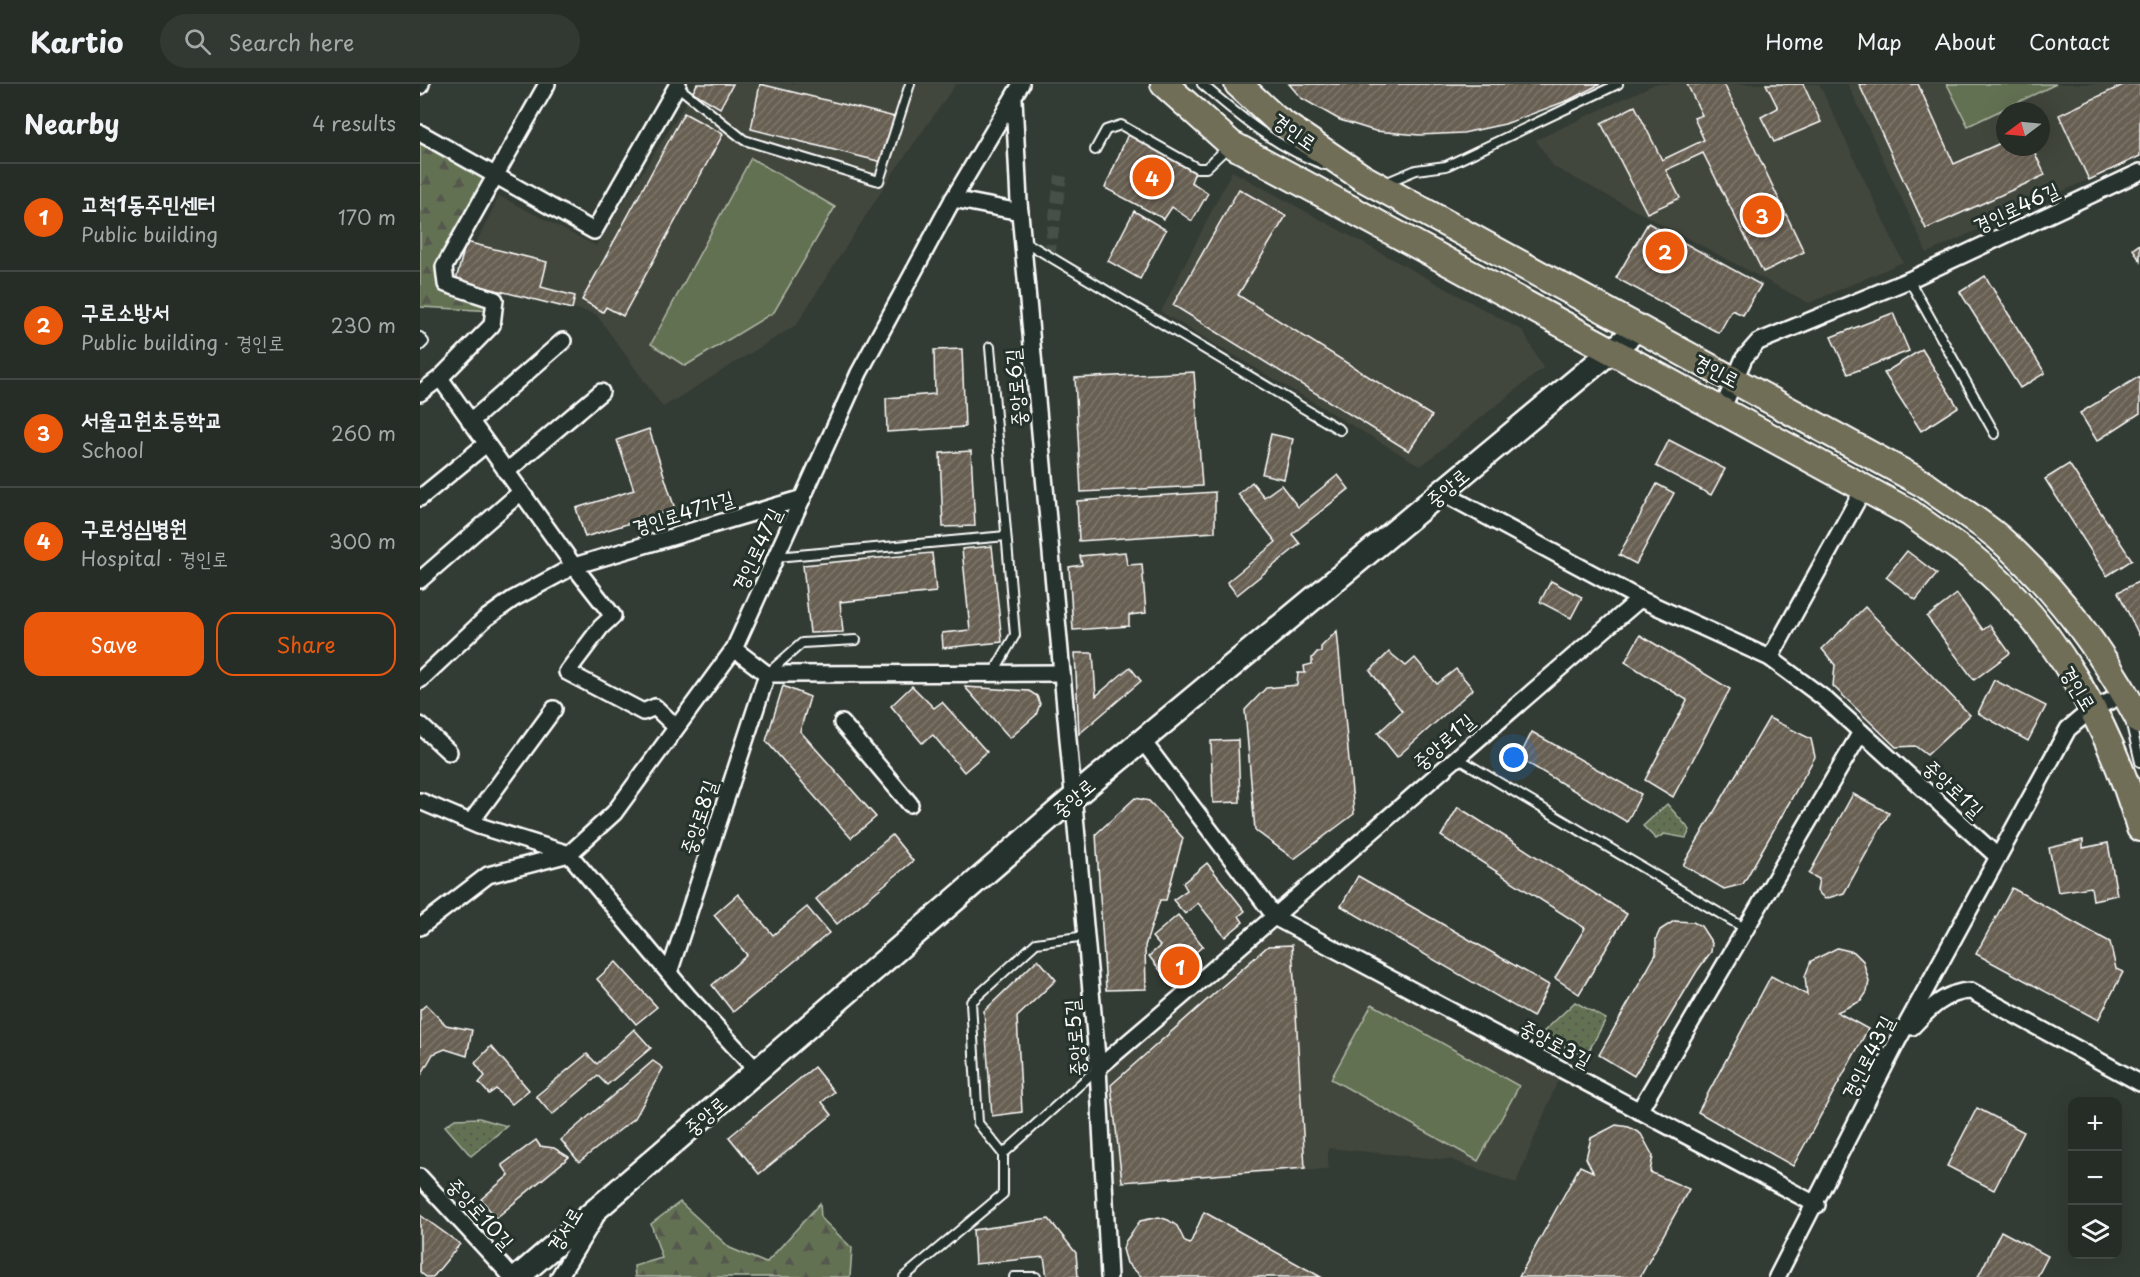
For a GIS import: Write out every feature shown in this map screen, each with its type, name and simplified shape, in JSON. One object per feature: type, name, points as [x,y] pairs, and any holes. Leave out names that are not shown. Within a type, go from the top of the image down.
[{"type":"main road","name":"경인로","points":[[1164,84],[1232,144],[1910,513],[1971,557],[2022,608],[2059,654],[2092,710],[2116,758],[2140,828]]},
{"type":"main road","name":"경인로","points":[[1238,84],[1276,119],[1370,182],[1924,484],[1998,537],[2077,620],[2126,694],[2140,721]]},
{"type":"main road","name":"중앙로","points":[[518,1277],[1074,797],[1638,329]]},
{"type":"street","points":[[420,393],[440,378],[492,325],[495,300],[446,285],[444,267],[547,84]]},
{"type":"street","name":"경인로47길","points":[[420,927],[488,875],[570,854],[614,813],[734,649],[859,373],[953,199],[1021,84]]},
{"type":"street","points":[[420,133],[594,231],[676,85]]},
{"type":"street","name":"중앙로6길","points":[[1014,99],[1022,240],[1074,797]]},
{"type":"street","name":"경인로46길","points":[[1722,410],[1744,358],[1758,342],[1909,280],[2140,172]]},
{"type":"street","points":[[953,199],[1020,212]]},
{"type":"street","points":[[470,422],[563,341]]},
{"type":"street","points":[[440,378],[574,566],[614,616],[601,627],[567,672],[643,712],[655,707],[676,727]]},
{"type":"street","points":[[506,472],[601,392]]},
{"type":"street","points":[[420,498],[486,444]]},
{"type":"street","points":[[1770,658],[1864,488]]},
{"type":"street","points":[[420,580],[521,492]]},
{"type":"street","name":"중앙로1길","points":[[1441,492],[1640,599],[1770,658],[1825,699],[1998,857]]},
{"type":"street","name":"경인로47가길","points":[[420,680],[485,619],[513,598],[574,566],[803,498]]},
{"type":"street","name":"중앙로1길","points":[[1276,918],[1456,757],[1640,599]]},
{"type":"street","points":[[734,649],[767,674],[1062,673]]},
{"type":"street","name":"중앙로8길","points":[[669,973],[767,674]]},
{"type":"street","name":"경인로43길","points":[[1777,1277],[1817,1205],[1897,1042],[2068,729],[2092,710],[2126,694]]},
{"type":"street","points":[[471,822],[555,709]]},
{"type":"street","points":[[842,723],[910,804]]},
{"type":"street","points":[[420,725],[449,752]]},
{"type":"street","points":[[1640,1111],[1861,732]]},
{"type":"street","name":"중앙로3길","points":[[1142,740],[1276,918],[1817,1205]]},
{"type":"street","name":"중앙로5길","points":[[1074,797],[1098,1068],[1108,1277]]},
{"type":"street","points":[[420,801],[471,822],[570,854],[669,973],[757,1071]]},
{"type":"street","points":[[1098,1068],[1276,918]]},
{"type":"street","points":[[1897,1042],[1930,1007],[1961,991],[1971,991],[2140,1083]]},
{"type":"street","name":"중앙로10길","points":[[420,1177],[512,1277]]},
{"type":"street","name":"경서로","points":[[559,1277],[604,1203]]},
{"type":"lane","points":[[676,85],[744,140],[879,181],[910,84]]},
{"type":"lane","points":[[1202,84],[1252,127],[1299,156],[1370,182],[1416,170],[1446,166],[1618,84]]},
{"type":"lane","points":[[1095,150],[1106,130],[1121,125],[1197,168],[1206,168],[1232,144]]},
{"type":"lane","points":[[1022,240],[1340,430]]},
{"type":"lane","points":[[1909,280],[1995,434]]},
{"type":"lane","points":[[420,337],[424,342],[420,346]]},
{"type":"lane","points":[[990,347],[1015,635],[993,674]]},
{"type":"lane","points":[[776,557],[1006,536]]},
{"type":"lane","points":[[767,674],[802,643],[856,640]]},
{"type":"lane","points":[[2126,694],[2134,748],[2140,762]]},
{"type":"lane","points":[[1456,757],[1746,928]]},
{"type":"lane","points":[[904,1277],[1003,1194],[1003,1154],[978,1123],[971,1002],[1036,943],[1086,936]]},
{"type":"lane","points":[[1003,1154],[1098,1068]]},
{"type":"lane","points":[[1014,1277],[1036,1277]]},
{"type":"shaded area","points":[[698,84],[956,84],[893,173],[796,325],[663,407],[596,314],[459,279],[499,196],[596,246]]},
{"type":"shaded area","points":[[1655,84],[1819,84],[1903,262],[1809,303],[1554,167],[1536,140]]},
{"type":"shaded area","points":[[1848,84],[2140,84],[2140,156],[1927,253]]},
{"type":"shaded area","points":[[1232,171],[1523,331],[1543,368],[1421,466],[1161,312]]},
{"type":"shaded area","points":[[1276,918],[1562,1070],[1516,1183],[1452,1160],[1328,1148],[1328,1169],[1104,1183],[1098,1068]]},
{"type":"green space","points":[[1947,84],[2056,84],[2018,102],[1996,102],[1996,113],[1968,126]]},
{"type":"green space","points":[[420,133],[496,176],[444,267],[446,284],[495,300],[495,311],[420,307]]},
{"type":"green space","points":[[751,158],[835,207],[774,312],[685,366],[651,344]]},
{"type":"green space","points":[[1667,804],[1690,830],[1686,838],[1664,834],[1656,839],[1643,826]]},
{"type":"green space","points":[[1575,1002],[1606,1019],[1585,1058],[1541,1034]]},
{"type":"green space","points":[[1372,1004],[1519,1086],[1478,1161],[1331,1079]]},
{"type":"green space","points":[[479,1118],[507,1126],[471,1156],[445,1126],[455,1119]]},
{"type":"green space","points":[[680,1202],[730,1248],[766,1263],[820,1203],[821,1218],[852,1248],[850,1277],[635,1277],[634,1266],[662,1258],[651,1224]]},
{"type":"building","points":[[697,84],[733,84],[720,108],[693,92]]},
{"type":"building","points":[[760,84],[895,117],[882,162],[751,129]]},
{"type":"building","points":[[1289,84],[1600,84],[1569,100],[1505,124],[1463,133],[1419,135],[1375,131],[1340,120],[1301,98]]},
{"type":"building","points":[[1687,84],[1724,84],[1804,252],[1763,272],[1703,153],[1666,170],[1680,198],[1647,213],[1601,123],[1635,106],[1662,160],[1704,140],[1694,118],[1702,115]]},
{"type":"building","points":[[1766,84],[1803,84],[1821,122],[1774,142],[1761,117],[1778,108]]},
{"type":"building","points":[[1859,84],[1918,84],[1954,164],[1996,145],[1996,156],[2036,156],[2045,175],[1926,229]]},
{"type":"building","points":[[2125,84],[2140,84],[2140,156],[2089,180],[2059,115]]},
{"type":"building","points":[[684,113],[723,134],[623,316],[606,307],[603,312],[582,300]]},
{"type":"building","points":[[1128,134],[1195,172],[1191,182],[1208,193],[1192,221],[1172,207],[1164,219],[1105,188]]},
{"type":"building","points":[[1239,189],[1286,216],[1238,295],[1432,416],[1409,451],[1173,305]]},
{"type":"building","points":[[1134,211],[1166,230],[1140,279],[1108,261]]},
{"type":"building","points":[[1648,223],[1761,285],[1743,315],[1732,310],[1719,333],[1616,278]]},
{"type":"building","points":[[466,242],[547,262],[541,287],[575,296],[572,309],[456,280]]},
{"type":"building","points":[[2140,244],[2140,261],[2133,249]]},
{"type":"building","points":[[1985,276],[2045,373],[2020,388],[1960,292]]},
{"type":"building","points":[[1893,313],[1909,351],[1848,374],[1831,337]]},
{"type":"building","points":[[962,349],[965,427],[887,432],[886,398],[935,394],[934,350]]},
{"type":"building","points":[[1922,349],[1958,407],[1921,431],[1884,373]]},
{"type":"building","points":[[1194,372],[1202,486],[1081,492],[1075,378]]},
{"type":"building","points":[[2140,376],[2140,413],[2097,441],[2080,413]]},
{"type":"building","points":[[649,429],[675,509],[585,537],[576,508],[634,490],[617,440]]},
{"type":"building","points":[[1271,434],[1293,439],[1284,479],[1262,474]]},
{"type":"building","points":[[1669,440],[1725,469],[1711,495],[1656,466]]},
{"type":"building","points":[[971,451],[975,526],[943,527],[940,453]]},
{"type":"building","points":[[2069,464],[2132,560],[2107,576],[2045,479]]},
{"type":"building","points":[[1338,475],[1349,489],[1292,534],[1300,544],[1237,595],[1227,582],[1276,542],[1238,494],[1252,482],[1264,497],[1281,485],[1298,507]]},
{"type":"building","points":[[1657,484],[1674,493],[1636,564],[1619,555]]},
{"type":"building","points":[[1215,492],[1215,532],[1079,541],[1077,501]]},
{"type":"building","points":[[992,546],[1002,642],[943,648],[942,633],[970,630],[962,549]]},
{"type":"building","points":[[1907,551],[1937,574],[1916,600],[1886,577]]},
{"type":"building","points":[[1125,552],[1127,565],[1142,564],[1146,613],[1129,615],[1129,626],[1073,630],[1069,567],[1082,565],[1080,556]]},
{"type":"building","points":[[932,553],[936,592],[840,602],[843,632],[810,633],[803,565]]},
{"type":"building","points":[[1551,581],[1582,597],[1571,618],[1540,602]]},
{"type":"building","points":[[2140,581],[2140,637],[2118,592]]},
{"type":"building","points":[[1957,594],[1983,630],[1990,625],[2010,653],[1974,680],[1927,617]]},
{"type":"building","points":[[1865,607],[1970,715],[1927,755],[1915,746],[1896,747],[1833,686],[1835,665],[1822,649]]},
{"type":"building","points":[[1337,631],[1354,814],[1294,859],[1255,830],[1245,710],[1266,688],[1297,685],[1298,673],[1305,673],[1304,666],[1312,664],[1312,658],[1317,652],[1321,652],[1321,647]]},
{"type":"building","points":[[1640,635],[1730,689],[1673,797],[1645,780],[1687,700],[1625,662]]},
{"type":"building","points":[[1389,652],[1406,666],[1415,658],[1437,684],[1456,669],[1473,689],[1397,757],[1378,733],[1402,711],[1370,671]]},
{"type":"building","points":[[1075,653],[1093,653],[1096,696],[1130,667],[1141,681],[1079,734]]},
{"type":"building","points":[[1994,680],[2046,706],[2028,741],[1978,713]]},
{"type":"building","points":[[783,686],[810,697],[800,731],[876,817],[851,838],[766,741]]},
{"type":"building","points":[[912,686],[934,708],[942,702],[987,752],[964,772],[933,735],[922,743],[891,706]]},
{"type":"building","points":[[965,687],[1029,691],[1037,696],[1040,704],[1036,715],[1010,738]]},
{"type":"building","points":[[1769,718],[1811,739],[1815,757],[1743,884],[1724,889],[1683,865]]},
{"type":"building","points":[[1532,732],[1641,794],[1627,822],[1519,758]]},
{"type":"building","points":[[1238,740],[1240,802],[1213,803],[1211,741]]},
{"type":"building","points":[[1853,794],[1889,813],[1844,893],[1825,899],[1817,891],[1819,879],[1809,874]]},
{"type":"building","points":[[1135,798],[1149,801],[1183,838],[1166,900],[1160,900],[1145,946],[1146,989],[1106,990],[1096,834]]},
{"type":"building","points":[[1458,807],[1627,914],[1579,994],[1555,978],[1585,928],[1441,836]]},
{"type":"building","points":[[892,835],[913,861],[837,924],[816,899]]},
{"type":"building","points":[[2083,840],[2083,848],[2108,843],[2117,895],[2093,900],[2091,887],[2058,892],[2049,848]]},
{"type":"building","points":[[1207,863],[1245,911],[1239,916],[1243,922],[1225,937],[1198,903],[1185,914],[1173,900],[1187,890],[1183,883]]},
{"type":"building","points":[[1358,876],[1549,985],[1533,1017],[1341,906]]},
{"type":"building","points":[[2012,888],[2110,942],[2116,969],[2123,972],[2098,1020],[1976,954]]},
{"type":"building","points":[[738,894],[773,935],[807,907],[829,933],[733,1012],[712,985],[747,955],[714,915]]},
{"type":"building","points":[[1178,915],[1203,946],[1166,978],[1149,956],[1160,946],[1152,937]]},
{"type":"building","points":[[1674,921],[1693,922],[1701,926],[1712,943],[1711,952],[1697,971],[1634,1076],[1599,1055],[1656,954],[1656,939],[1660,930]]},
{"type":"building","points":[[1292,945],[1305,1168],[1122,1182],[1111,1085],[1268,946]]},
{"type":"building","points":[[1837,948],[1854,952],[1863,961],[1869,981],[1867,992],[1861,1001],[1837,1012],[1868,1029],[1793,1166],[1698,1112],[1771,976],[1807,995],[1805,976],[1811,961]]},
{"type":"building","points":[[1038,959],[1056,980],[1017,1017],[1022,1112],[992,1116],[984,1011]]},
{"type":"building","points":[[616,962],[657,1007],[636,1024],[597,979]]},
{"type":"building","points":[[426,1005],[446,1025],[472,1030],[467,1056],[445,1049],[433,1054],[420,1077],[420,1010]]},
{"type":"building","points":[[634,1029],[651,1048],[607,1085],[598,1076],[552,1115],[536,1096],[587,1054],[597,1064]]},
{"type":"building","points":[[491,1046],[529,1090],[512,1104],[496,1089],[489,1094],[479,1083],[485,1076],[475,1063]]},
{"type":"building","points":[[653,1061],[663,1068],[635,1118],[579,1162],[561,1140]]},
{"type":"building","points":[[814,1067],[834,1092],[822,1102],[832,1115],[759,1174],[729,1137]]},
{"type":"building","points":[[1977,1108],[2024,1132],[1994,1190],[1947,1166]]},
{"type":"building","points":[[1616,1125],[1629,1127],[1641,1134],[1653,1156],[1650,1172],[1689,1189],[1640,1277],[1519,1277],[1580,1166],[1593,1172],[1586,1158],[1591,1138]]},
{"type":"building","points":[[536,1140],[540,1146],[554,1148],[569,1157],[496,1218],[481,1199],[509,1175],[502,1165]]},
{"type":"building","points":[[1204,1212],[1321,1277],[1142,1277],[1127,1263],[1123,1249],[1125,1242],[1140,1221],[1159,1217],[1168,1220],[1177,1226],[1185,1242],[1190,1244]]},
{"type":"building","points":[[420,1215],[460,1244],[433,1277],[426,1277],[420,1272]]},
{"type":"building","points":[[1049,1219],[1076,1253],[1078,1277],[1047,1277],[1044,1257],[975,1264],[973,1230]]},
{"type":"building","points":[[2001,1231],[2048,1256],[2037,1277],[1978,1277]]},
{"type":"tunnel","points":[[1049,256],[1061,176]]},
{"type":"place","name":"구로성심병원","points":[[1152,177]]},
{"type":"place","name":"서울고원초등학교","points":[[1762,215]]},
{"type":"place","name":"구로소방서","points":[[1665,251]]},
{"type":"place","name":"고척1동주민센터","points":[[1180,966]]}]
